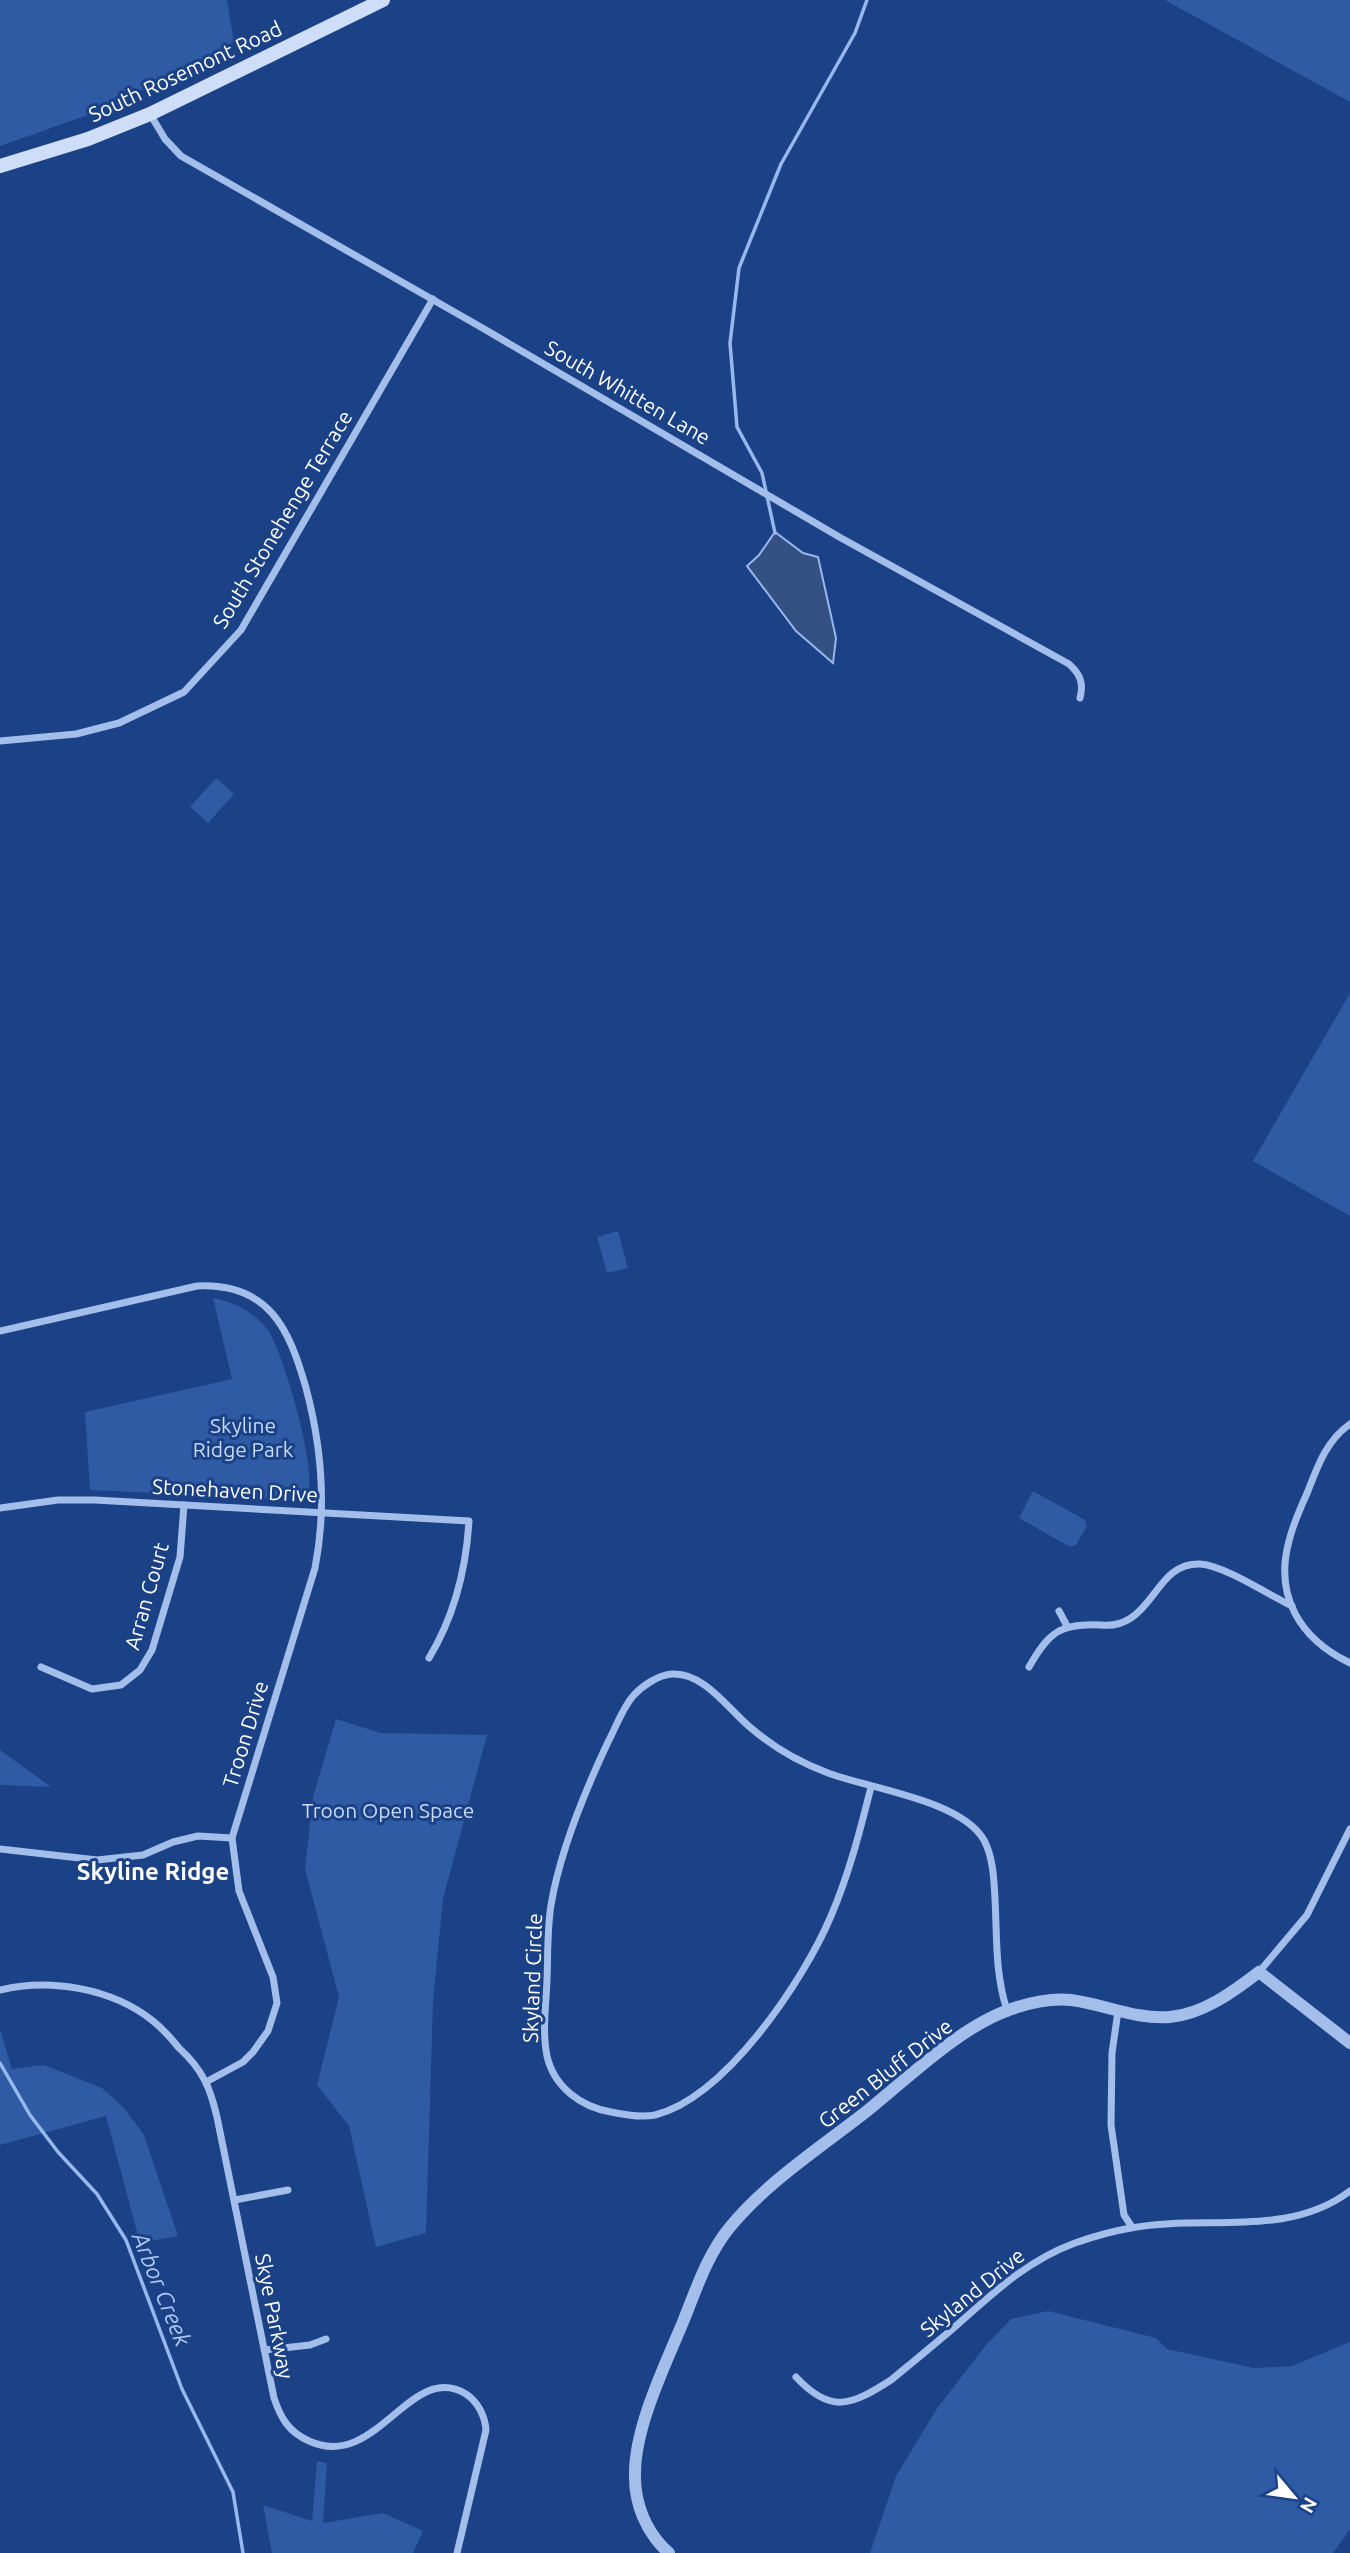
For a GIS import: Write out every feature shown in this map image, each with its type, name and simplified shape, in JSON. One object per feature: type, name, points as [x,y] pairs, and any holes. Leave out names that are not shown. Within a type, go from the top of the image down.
[{"type":"main road","name":"South Rosemont Road","points":[[0,166],[88,139],[150,114],[383,0]]},
{"type":"street","name":"South Whitten Lane","points":[[150,114],[165,139],[181,156],[433,299],[841,538],[1069,664],[1082,683],[1080,698]]},
{"type":"street","name":"South Stonehenge Terrace","points":[[0,741],[76,734],[119,723],[184,692],[241,631],[433,299]]},
{"type":"street","name":"Troon Drive","points":[[0,1331],[193,1287],[223,1286],[254,1298],[275,1317],[285,1329],[299,1364],[320,1448],[322,1511],[315,1568],[232,1838],[239,1891],[273,1977],[277,2003],[268,2031],[253,2052],[243,2062],[206,2082]]},
{"type":"street","points":[[1350,1423],[1339,1432],[1321,1458],[1288,1542],[1285,1575],[1286,1591],[1306,1632],[1319,1645],[1350,1663]]},
{"type":"street","name":"Stonehaven Drive","points":[[0,1508],[58,1500],[322,1511],[469,1521],[459,1590],[450,1619],[429,1658]]},
{"type":"street","name":"Arran Court","points":[[41,1667],[92,1689],[121,1685],[140,1670],[152,1650],[177,1567],[184,1505]]},
{"type":"street","points":[[1029,1667],[1048,1638],[1067,1626],[1111,1625],[1130,1619],[1162,1581],[1175,1570],[1196,1564],[1216,1568],[1292,1606]]},
{"type":"street","points":[[1059,1611],[1067,1626]]},
{"type":"street","name":"Skyland Circle","points":[[871,1787],[850,1867],[821,1938],[805,1968],[771,2017],[731,2063],[692,2097],[653,2115],[638,2117],[600,2110],[571,2095],[558,2081],[547,2056],[546,2004],[551,1905],[568,1841],[587,1788],[621,1716],[633,1697],[661,1676],[675,1674],[688,1677],[715,1693],[751,1728],[797,1759],[871,1787],[939,1805],[968,1821],[985,1842],[994,1881],[1001,1990],[1007,2010]]},
{"type":"street","name":"Green Bluff Drive","points":[[669,2553],[654,2537],[641,2513],[635,2481],[640,2437],[706,2264],[737,2218],[777,2182],[962,2036],[1007,2010],[1066,2000],[1162,2018],[1186,2014],[1215,2002],[1259,1972],[1307,1915],[1350,1829]]},
{"type":"street","points":[[0,1849],[97,1860],[143,1855],[173,1842],[198,1836],[232,1838]]},
{"type":"street","points":[[1259,1972],[1350,2043]]},
{"type":"street","name":"Skye Parkway","points":[[0,1990],[31,1985],[59,1986],[93,1992],[127,2005],[152,2020],[164,2031],[206,2082],[218,2117],[274,2398],[283,2421],[298,2436],[319,2446],[342,2447],[367,2437],[432,2389],[456,2390],[474,2402],[483,2416],[486,2430],[457,2553]]},
{"type":"street","points":[[1118,2011],[1112,2053],[1111,2125],[1124,2215],[1132,2227]]},
{"type":"street","points":[[235,2200],[288,2190]]},
{"type":"street","name":"Skyland Drive","points":[[796,2377],[812,2393],[824,2400],[839,2402],[868,2395],[919,2358],[1014,2275],[1050,2253],[1132,2227],[1281,2219],[1326,2205],[1350,2191]]},
{"type":"street","points":[[265,2350],[310,2345],[326,2339]]},
{"type":"green space","points":[[0,0],[227,0],[234,42],[105,109],[0,146]]},
{"type":"green space","points":[[1165,0],[1350,0],[1350,102]]},
{"type":"green space","points":[[216,778],[234,794],[208,823],[190,807]]},
{"type":"green space","points":[[1350,993],[1350,1216],[1253,1161]]},
{"type":"green space","points":[[618,1231],[628,1268],[607,1273],[597,1237]]},
{"type":"green space","name":"Skyline Ridge Park","points":[[213,1298],[229,1302],[250,1313],[268,1330],[274,1342],[290,1386],[304,1441],[309,1484],[306,1495],[301,1499],[290,1500],[90,1490],[85,1412],[232,1379]]},
{"type":"green space","points":[[1033,1491],[1085,1520],[1087,1526],[1076,1545],[1070,1547],[1019,1518]]},
{"type":"green space","name":"Troon Open Space","points":[[336,1719],[381,1733],[487,1735],[443,1899],[433,2002],[426,2233],[376,2247],[349,2126],[317,2085],[339,1997],[305,1869],[313,1797]]},
{"type":"green space","points":[[0,1750],[51,1787],[0,1785]]},
{"type":"green space","points":[[0,2029],[12,2069],[44,2065],[102,2088],[124,2108],[144,2135],[178,2236],[140,2243],[106,2116],[0,2145]]},
{"type":"green space","points":[[1048,2311],[1156,2338],[1167,2349],[1254,2368],[1292,2366],[1350,2342],[1350,2529],[1333,2553],[870,2553],[896,2476],[938,2407],[986,2345],[1011,2319]]},
{"type":"green space","points":[[317,2461],[327,2463],[323,2523],[383,2513],[423,2531],[413,2553],[272,2553],[263,2505],[312,2521]]},
{"type":"shaded area","points":[[775,532],[803,553],[818,557],[836,638],[833,663],[796,631],[747,566],[759,555]]},
{"type":"waterway","points":[[775,533],[762,473],[737,427],[730,343],[739,268],[781,164],[855,33],[867,0]]},
{"type":"waterway","name":"Arbor Creek","points":[[0,2063],[30,2115],[58,2152],[97,2194],[126,2240],[182,2389],[233,2492],[243,2553]]},
{"type":"district","name":"Skyline Ridge","points":[[153,1871]]}]
